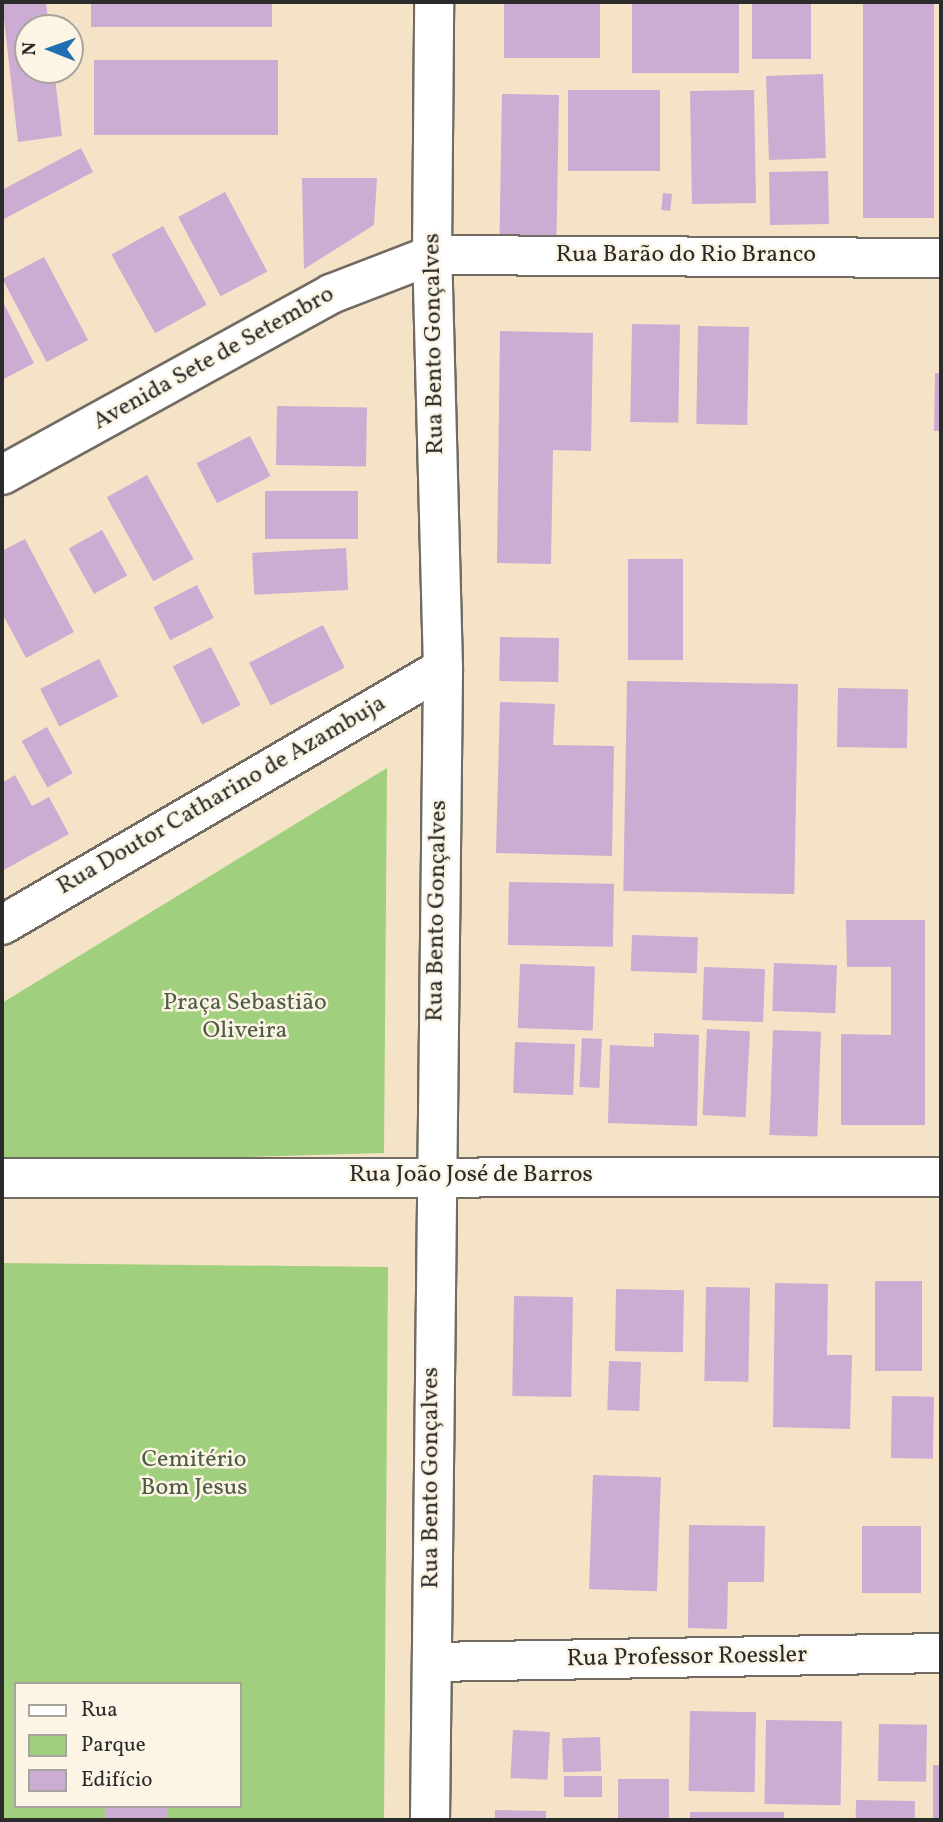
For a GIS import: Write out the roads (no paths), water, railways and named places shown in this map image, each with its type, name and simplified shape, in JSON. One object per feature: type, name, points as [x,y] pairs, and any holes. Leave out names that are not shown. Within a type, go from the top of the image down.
[{"type":"street","name":"Rua Bento Gonçalves","points":[[430,1820],[433,1176],[443,668],[432,255],[434,2]]},
{"type":"street","name":"Rua Barão do Rio Branco","points":[[432,255],[941,258]]},
{"type":"street","name":"Avenida Sete de Setembro","points":[[2,475],[331,294],[432,255]]},
{"type":"street","name":"Rua Doutor Catharino de Azambuja","points":[[2,925],[443,668]]},
{"type":"street","name":"Rua João José de Barros","points":[[2,1178],[941,1177]]},
{"type":"street","name":"Rua Professor Roessler","points":[[432,1662],[941,1653]]},
{"type":"park label","name":"Praça Sebastião Oliveira","points":[[245,1018]]},
{"type":"park label","name":"Cemitério Bom Jesus","points":[[194,1475]]}]
